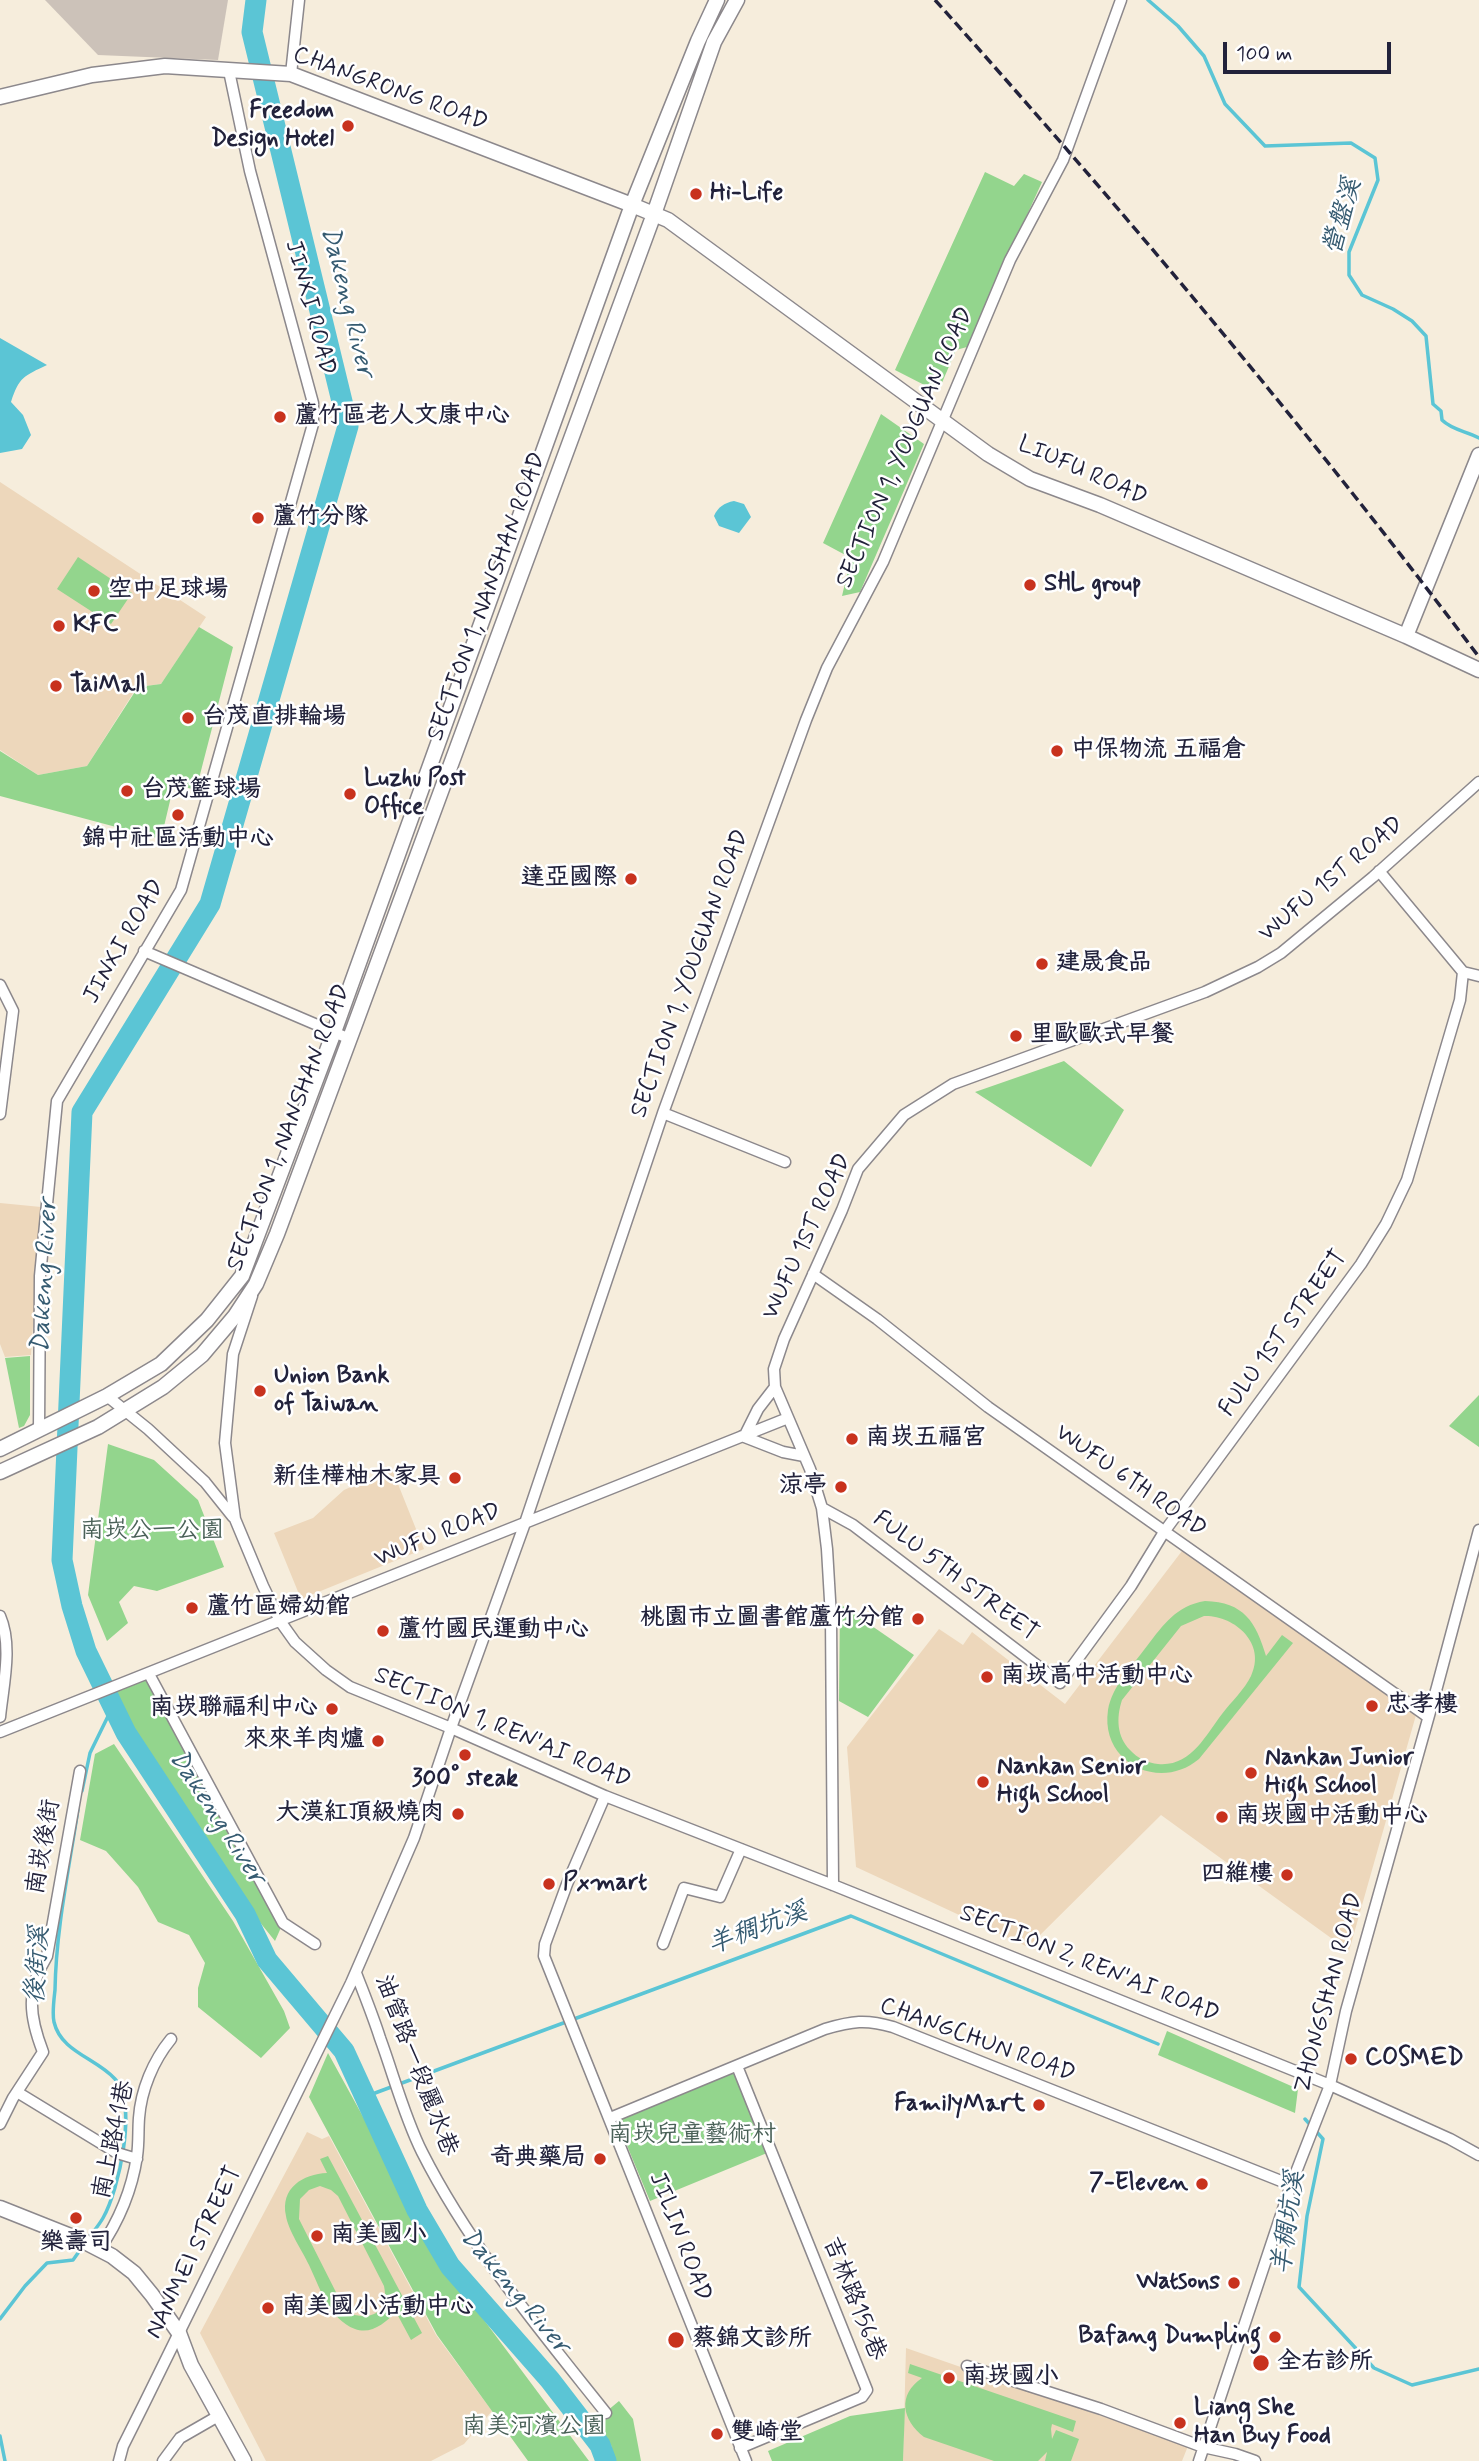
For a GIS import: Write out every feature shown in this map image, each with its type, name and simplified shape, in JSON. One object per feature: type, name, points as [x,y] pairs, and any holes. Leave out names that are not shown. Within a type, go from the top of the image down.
[{"type":"street","points":[[286,74],[299,0]]},
{"type":"street","name":"SECTION 1, NANSHAN ROAD","points":[[45,1427],[107,1396],[161,1364],[206,1320],[242,1276],[334,1032],[632,205],[717,0]]},
{"type":"street","name":"SECTION 1, NANSHAN ROAD","points":[[0,1472],[98,1427],[163,1387],[202,1355],[235,1316],[256,1284],[350,1038],[654,214],[714,42],[737,0]]},
{"type":"street","name":"SECTION 1, YOUGUAN ROAD","points":[[354,1978],[414,1838],[450,1728],[525,1523],[663,1113],[806,720],[832,658],[883,562],[1010,260],[1063,160],[1121,0]]},
{"type":"street","name":"CHANGRONG ROAD","points":[[0,97],[92,75],[165,66],[286,74],[632,205]]},
{"type":"street","name":"JINXI ROAD","points":[[45,1427],[40,1276],[57,1101],[181,890],[193,856],[313,424],[313,403],[250,171],[233,71]]},
{"type":"street","name":"LIUFU ROAD","points":[[632,205],[679,228],[988,454],[1030,479],[1406,636],[1479,670]]},
{"type":"street","points":[[1406,636],[1479,455]]},
{"type":"street","name":"WUFU 1ST ROAD","points":[[775,1387],[774,1369],[784,1339],[858,1169],[904,1115],[930,1096],[968,1077],[1142,1016],[1205,992],[1258,967],[1296,943],[1479,782]]},
{"type":"street","points":[[423,785],[441,791]]},
{"type":"street","points":[[1379,871],[1464,972],[1479,976]]},
{"type":"street","points":[[144,951],[350,1038]]},
{"type":"street","name":"FULU 1ST STREET","points":[[1060,1683],[1131,1586],[1164,1532],[1361,1264],[1386,1224],[1407,1180],[1460,1000],[1464,972]]},
{"type":"street","points":[[0,985],[13,1011],[0,1114]]},
{"type":"street","points":[[663,1113],[785,1162]]},
{"type":"street","name":"WUFU 6TH ROAD","points":[[813,1274],[877,1319],[988,1407],[1429,1717]]},
{"type":"street","name":"SECTION 1, REN'AI ROAD","points":[[235,1519],[225,1443],[227,1418],[233,1354],[256,1284]]},
{"type":"street","points":[[804,1456],[783,1452],[743,1436],[758,1409],[775,1387],[810,1469],[822,1508],[827,1549],[831,1617],[833,1885]]},
{"type":"street","name":"SECTION 1, REN'AI ROAD","points":[[107,1396],[148,1429],[205,1482],[235,1519],[280,1621],[295,1642],[350,1687],[605,1796],[833,1885]]},
{"type":"street","name":"WUFU ROAD","points":[[0,1732],[788,1418]]},
{"type":"street","points":[[0,1448],[45,1427]]},
{"type":"street","name":"FULU 5TH STREET","points":[[822,1508],[853,1525],[1060,1683]]},
{"type":"street","name":"ZHONGSHAN ROAD","points":[[1199,2461],[1291,2185],[1330,2085],[1346,2011],[1479,1530]]},
{"type":"street","points":[[0,1616],[6,1658],[0,1717]]},
{"type":"street","points":[[149,1674],[283,1923],[315,1944]]},
{"type":"street","name":"南崁後街","points":[[0,2124],[43,2052],[32,2020],[33,1994],[36,1973],[47,1956],[80,1771]]},
{"type":"street","name":"JILIN ROAD","points":[[605,1796],[566,1884],[545,1944],[544,1956],[746,2461]]},
{"type":"street","points":[[663,1944],[684,1888],[720,1897],[741,1849]]},
{"type":"street","name":"SECTION 2, REN'AI ROAD","points":[[833,1885],[1330,2085],[1450,2139],[1479,2155]]},
{"type":"street","name":"NANMEI STREET","points":[[119,2461],[123,2446],[354,1978]]},
{"type":"street","name":"油管路一段麗水巷","points":[[354,1978],[381,2038],[397,2093],[421,2150],[453,2209],[544,2335],[606,2413]]},
{"type":"street","name":"CHANGCHUN ROAD","points":[[610,2118],[825,2029],[848,2022],[871,2021],[893,2027],[1291,2185]]},
{"type":"street","name":"南上路41巷","points":[[91,2245],[123,2208],[135,2159],[145,2086],[163,2049],[171,2039]]},
{"type":"street","name":"吉林路156巷","points":[[737,2066],[867,2390],[862,2397],[740,2448]]},
{"type":"street","points":[[17,2092],[117,2153],[135,2159]]},
{"type":"street","points":[[0,2208],[91,2245],[134,2273],[179,2333],[191,2365],[244,2461]]},
{"type":"street","points":[[967,2365],[1101,2409],[1203,2447],[1255,2461]]},
{"type":"street","points":[[163,2461],[180,2438],[220,2415]]},
{"type":"shaded area","points":[[45,0],[228,0],[218,60],[98,55]]},
{"type":"shaded area","points":[[0,482],[206,617],[161,684],[137,687],[87,766],[38,775],[0,750]]},
{"type":"shaded area","points":[[0,1203],[41,1207],[31,1355],[5,1357],[0,1344]]},
{"type":"shaded area","points":[[392,1469],[424,1549],[301,1599],[274,1533],[313,1518],[344,1490]]},
{"type":"shaded area","points":[[1185,1547],[1313,1636],[1416,1715],[1349,1951],[1161,1815],[1028,1947],[856,1867],[847,1747],[939,1629],[963,1645],[972,1632],[1065,1704]]},
{"type":"shaded area","name":"南美國小","points":[[307,2132],[322,2139],[329,2136],[436,2335],[492,2411],[464,2444],[431,2461],[266,2461],[200,2333]]},
{"type":"shaded area","name":"南崁國小","points":[[906,2348],[1188,2446],[1182,2461],[903,2461]]},
{"type":"green space","points":[[985,172],[1014,186],[1024,174],[1042,182],[967,347],[956,350],[938,392],[895,370]]},
{"type":"green space","points":[[881,414],[924,444],[860,592],[842,596],[851,558],[823,543]]},
{"type":"green space","name":"空中足球場","points":[[78,557],[132,593],[111,624],[57,589]]},
{"type":"green space","points":[[199,627],[233,647],[196,790],[174,784],[161,839],[0,796],[0,751],[38,775],[87,766],[138,687],[161,684]]},
{"type":"green space","points":[[1064,1061],[1124,1110],[1091,1167],[975,1092]]},
{"type":"green space","points":[[30,1356],[30,1415],[24,1426],[19,1428],[5,1358]]},
{"type":"green space","points":[[1479,1395],[1479,1447],[1449,1426]]},
{"type":"green space","name":"南崁公一公園","points":[[108,1444],[154,1460],[198,1500],[224,1567],[157,1591],[134,1586],[119,1602],[128,1623],[107,1641],[88,1595]]},
{"type":"green space","points":[[1218,1602],[1239,1610],[1253,1624],[1266,1656],[1282,1635],[1293,1643],[1199,1759],[1184,1769],[1167,1773],[1151,1772],[1136,1767],[1113,1745],[1108,1729],[1110,1701],[1124,1676],[1165,1623],[1195,1603]],"holes":[[[1204,1616],[1215,1617],[1236,1626],[1251,1642],[1255,1653],[1251,1676],[1203,1740],[1188,1755],[1170,1764],[1143,1760],[1130,1750],[1122,1739],[1118,1720],[1122,1700],[1181,1626]]]},
{"type":"green space","points":[[840,1604],[914,1655],[868,1717],[839,1701]]},
{"type":"green space","points":[[149,1674],[283,1923],[275,1941],[204,1853],[142,1743],[125,1726],[106,1691]]},
{"type":"green space","points":[[114,1744],[233,1921],[284,2011],[290,2028],[261,2058],[198,2007],[198,1988],[205,1963],[189,1935],[158,1922],[138,1887],[106,1851],[80,1840],[95,1754]]},
{"type":"green space","points":[[1167,2031],[1298,2089],[1295,2113],[1158,2055]]},
{"type":"green space","name":"南美河濱公園","points":[[328,2053],[449,2273],[589,2461],[528,2461],[437,2335],[309,2097]]},
{"type":"green space","name":"南崁兒童藝術村","points":[[734,2071],[767,2153],[650,2201],[616,2119]]},
{"type":"green space","points":[[328,2156],[422,2333],[411,2340],[396,2312],[372,2329],[355,2329],[338,2318],[322,2293],[290,2228],[285,2206],[286,2198],[295,2184],[310,2176],[327,2173],[320,2159]],"holes":[[[320,2186],[338,2196],[384,2286],[384,2303],[376,2313],[369,2316],[346,2312],[299,2219],[300,2199],[309,2190]]]},
{"type":"green space","points":[[910,2364],[1076,2421],[1073,2432],[1052,2424],[1051,2429],[1052,2439],[1056,2430],[1079,2439],[1071,2461],[1045,2461],[1047,2452],[1038,2461],[994,2461],[924,2437],[911,2423],[905,2408],[909,2392],[922,2378],[908,2373]]},
{"type":"green space","points":[[619,2401],[633,2419],[641,2461],[615,2461],[611,2445],[595,2421]]},
{"type":"green space","points":[[905,2408],[903,2461],[772,2461],[768,2451],[850,2416]]},
{"type":"water","points":[[0,338],[47,365],[23,378],[11,402],[23,415],[31,435],[22,449],[0,453]]},
{"type":"water","points":[[734,501],[744,504],[751,517],[739,533],[719,526],[714,516],[722,506]]},
{"type":"waterway","name":"Dakeng River","points":[[256,0],[252,32],[348,426],[210,904],[82,1112],[62,1560],[86,1651],[126,1733],[245,1914],[267,1960],[344,2051],[417,2210],[450,2266],[550,2380],[600,2445],[606,2461]]},
{"type":"waterway","name":"營盤溪","points":[[1148,0],[1178,26],[1204,56],[1225,104],[1265,146],[1351,143],[1375,158],[1378,180],[1349,252],[1349,275],[1362,295],[1412,321],[1426,336],[1433,404],[1441,411],[1442,420],[1446,423],[1479,438]]},
{"type":"waterway","name":"後街溪","points":[[82,1791],[90,1753],[113,1706]]},
{"type":"waterway","name":"後街溪","points":[[78,1809],[60,1922],[53,2018],[58,2032],[71,2048],[115,2079],[122,2091],[126,2127],[115,2188],[103,2218],[88,2239]]},
{"type":"waterway","name":"羊稠坑溪","points":[[367,2096],[851,1916],[1158,2044]]},
{"type":"waterway","name":"羊稠坑溪","points":[[1305,2119],[1323,2139],[1307,2216],[1299,2287],[1374,2368],[1412,2385],[1479,2369]]},
{"type":"waterway","name":"後街溪","points":[[0,2319],[47,2263],[73,2260],[83,2246]]},
{"type":"waterway","name":"後街溪","points":[[0,2436],[5,2461]]},
{"type":"railway","points":[[935,0],[1146,241],[1282,405],[1479,657]]},
{"type":"place","name":"Freedom Design Hotel","points":[[348,126]]},
{"type":"place","name":"Hi-Life","points":[[696,194]]},
{"type":"place","name":"蘆竹區老人文康中心","points":[[280,417]]},
{"type":"place","name":"蘆竹分隊","points":[[258,518]]},
{"type":"place","name":"SHL group","points":[[1030,585]]},
{"type":"place","name":"空中足球場","points":[[94,591]]},
{"type":"place","name":"KFC","points":[[59,626]]},
{"type":"place","name":"TaiMall","points":[[56,686]]},
{"type":"place","name":"台茂直排輪場","points":[[188,718]]},
{"type":"place","name":"中保物流 五福倉","points":[[1057,751]]},
{"type":"place","name":"台茂籃球場","points":[[127,791]]},
{"type":"place","name":"Luzhu Post Office","points":[[350,794]]},
{"type":"place","name":"錦中社區活動中心","points":[[178,815]]},
{"type":"place","name":"達亞國際","points":[[631,879]]},
{"type":"place","name":"建晟食品","points":[[1042,964]]},
{"type":"place","name":"里歐歐式早餐","points":[[1016,1036]]},
{"type":"place","name":"Union Bank of Taiwan","points":[[260,1391]]},
{"type":"place","name":"南崁五福宮","points":[[852,1439]]},
{"type":"place","name":"新佳樺柚木家具","points":[[455,1478]]},
{"type":"place","name":"涼亭","points":[[841,1487]]},
{"type":"place","name":"蘆竹區婦幼館","points":[[192,1608]]},
{"type":"place","name":"桃園市立圖書館蘆竹分館","points":[[918,1619]]},
{"type":"place","name":"蘆竹國民運動中心","points":[[383,1631]]},
{"type":"place","name":"南崁高中活動中心","points":[[987,1677]]},
{"type":"place","name":"忠孝樓","points":[[1372,1706]]},
{"type":"place","name":"南崁聯福利中心","points":[[332,1709]]},
{"type":"place","name":"來來羊肉爐","points":[[378,1741]]},
{"type":"place","name":"300° steak","points":[[465,1755]]},
{"type":"place","name":"Nankan Junior High School","points":[[1251,1773]]},
{"type":"place","name":"Nankan Senior High School","points":[[983,1782]]},
{"type":"place","name":"大漠紅頂級燒肉","points":[[458,1814]]},
{"type":"place","name":"南崁國中活動中心","points":[[1222,1817]]},
{"type":"place","name":"四維樓","points":[[1287,1875]]},
{"type":"place","name":"Pxmart","points":[[549,1884]]},
{"type":"place","name":"COSMED","points":[[1351,2059]]},
{"type":"place","name":"FamilyMart","points":[[1039,2105]]},
{"type":"place","name":"奇典藥局","points":[[600,2159]]},
{"type":"place","name":"7-Eleven","points":[[1202,2184]]},
{"type":"place","name":"樂壽司","points":[[76,2218]]},
{"type":"place","name":"南美國小","points":[[317,2236]]},
{"type":"place","name":"Watsons","points":[[1234,2283]]},
{"type":"place","name":"南美國小活動中心","points":[[268,2308]]},
{"type":"place","name":"Bafang Dumpling","points":[[1275,2337]]},
{"type":"place","name":"蔡錦文診所","points":[[676,2340]]},
{"type":"place","name":"全右診所","points":[[1261,2363]]},
{"type":"place","name":"南崁國小","points":[[949,2378]]},
{"type":"place","name":"Liang She Han Buy Food","points":[[1180,2423]]},
{"type":"place","name":"雙崎堂","points":[[717,2434]]}]
